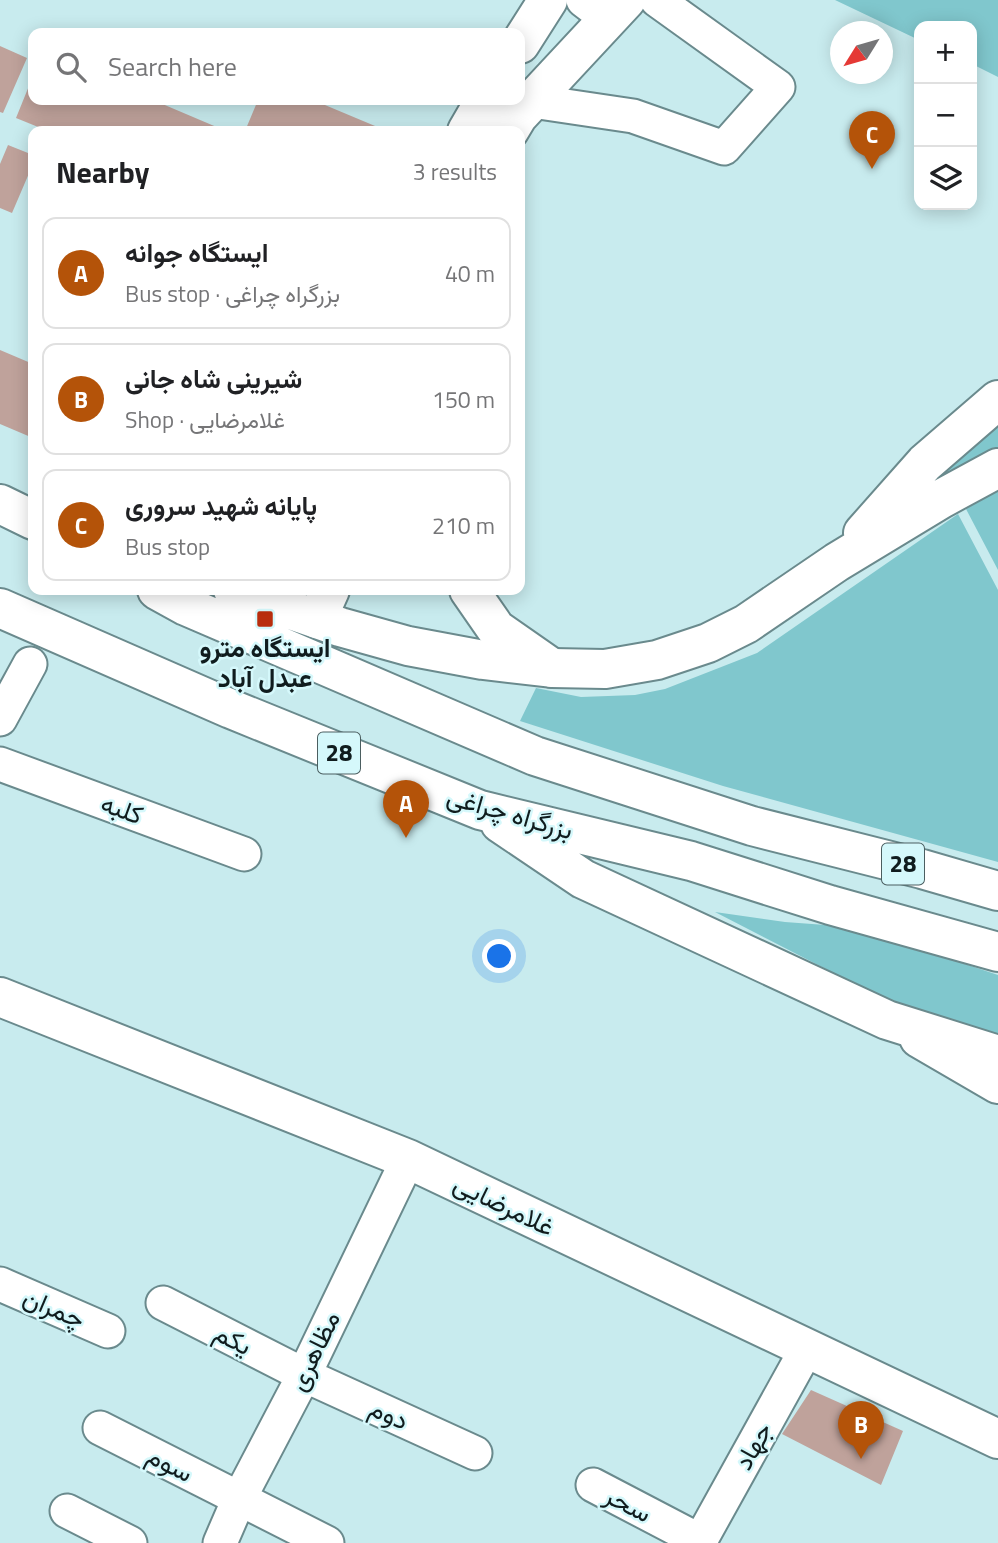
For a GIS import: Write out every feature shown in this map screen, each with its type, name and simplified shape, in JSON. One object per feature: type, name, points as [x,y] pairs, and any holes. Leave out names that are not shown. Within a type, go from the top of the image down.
[{"type":"main road","points":[[525,36],[548,0]]},
{"type":"main road","points":[[512,126],[606,6]]},
{"type":"main road","points":[[470,126],[482,105]]},
{"type":"main road","points":[[837,562],[925,463],[998,400]]},
{"type":"main road","points":[[266,595],[324,604],[408,646],[483,660],[552,668],[605,669],[657,660],[708,643],[746,624],[837,562],[998,468]]},
{"type":"main road","points":[[0,504],[28,518]]},
{"type":"main road","name":"28","points":[[166,595],[186,606],[534,755],[752,826],[998,891]]},
{"type":"main road","points":[[472,595],[496,629],[552,668]]},
{"type":"main road","name":"بزرگراه چراغی","points":[[0,608],[231,709],[480,810],[691,860],[830,905],[998,952]]},
{"type":"main road","points":[[480,810],[583,879],[887,1020],[998,1084]]},
{"type":"main road","name":"غلامرضایی","points":[[0,997],[408,1160],[806,1350],[998,1438]]},
{"type":"main road","points":[[887,1020],[998,1055]]},
{"type":"street","points":[[532,101],[634,116],[724,148],[778,86],[657,0]]},
{"type":"street","points":[[0,719],[30,664]]},
{"type":"street","name":"کلبه","points":[[0,764],[244,854]]},
{"type":"street","name":"مظاهری","points":[[220,1543],[239,1499],[408,1160]]},
{"type":"street","name":"چمران","points":[[0,1284],[108,1331]]},
{"type":"street","name":"یکم","points":[[163,1303],[303,1375]]},
{"type":"street","name":"جهاد","points":[[700,1542],[806,1350]]},
{"type":"street","name":"دوم","points":[[303,1375],[475,1453]]},
{"type":"street","name":"سوم","points":[[100,1428],[327,1543]]},
{"type":"street","name":"سحر","points":[[593,1485],[700,1542]]},
{"type":"street","points":[[66,1511],[130,1543]]},
{"type":"shaded area","points":[[835,0],[998,0],[998,77],[977,66],[977,21],[914,21],[914,38],[893,28],[893,21],[879,21]]},
{"type":"shaded area","points":[[998,421],[998,449],[906,504]]},
{"type":"shaded area","points":[[998,490],[998,570],[966,509]]},
{"type":"shaded area","points":[[958,514],[998,590],[998,862],[723,786],[520,721],[536,688],[581,697],[635,695],[665,689],[757,653]]},
{"type":"shaded area","points":[[715,912],[839,926],[881,936],[998,975],[998,1046],[933,1024]]},
{"type":"building","points":[[0,46],[27,58],[3,113],[0,112]]},
{"type":"building","points":[[28,88],[28,105],[165,105],[214,126],[36,126],[16,118]]},
{"type":"building","points":[[256,105],[325,105],[375,126],[247,126]]},
{"type":"building","points":[[8,145],[28,153],[28,176],[12,213],[0,208],[0,164]]},
{"type":"building","points":[[0,350],[28,362],[28,436],[0,424]]},
{"type":"building","points":[[811,1390],[903,1431],[881,1485],[782,1434]]},
{"type":"place","name":"پایانه شهید سروری","points":[[872,169]]},
{"type":"place","name":"ایستگاه مترو عبدل آباد","points":[[265,619]]},
{"type":"place","name":"ایستگاه جوانه","points":[[406,838]]},
{"type":"place","name":"شیرینی شاه جانی","points":[[861,1459]]}]
